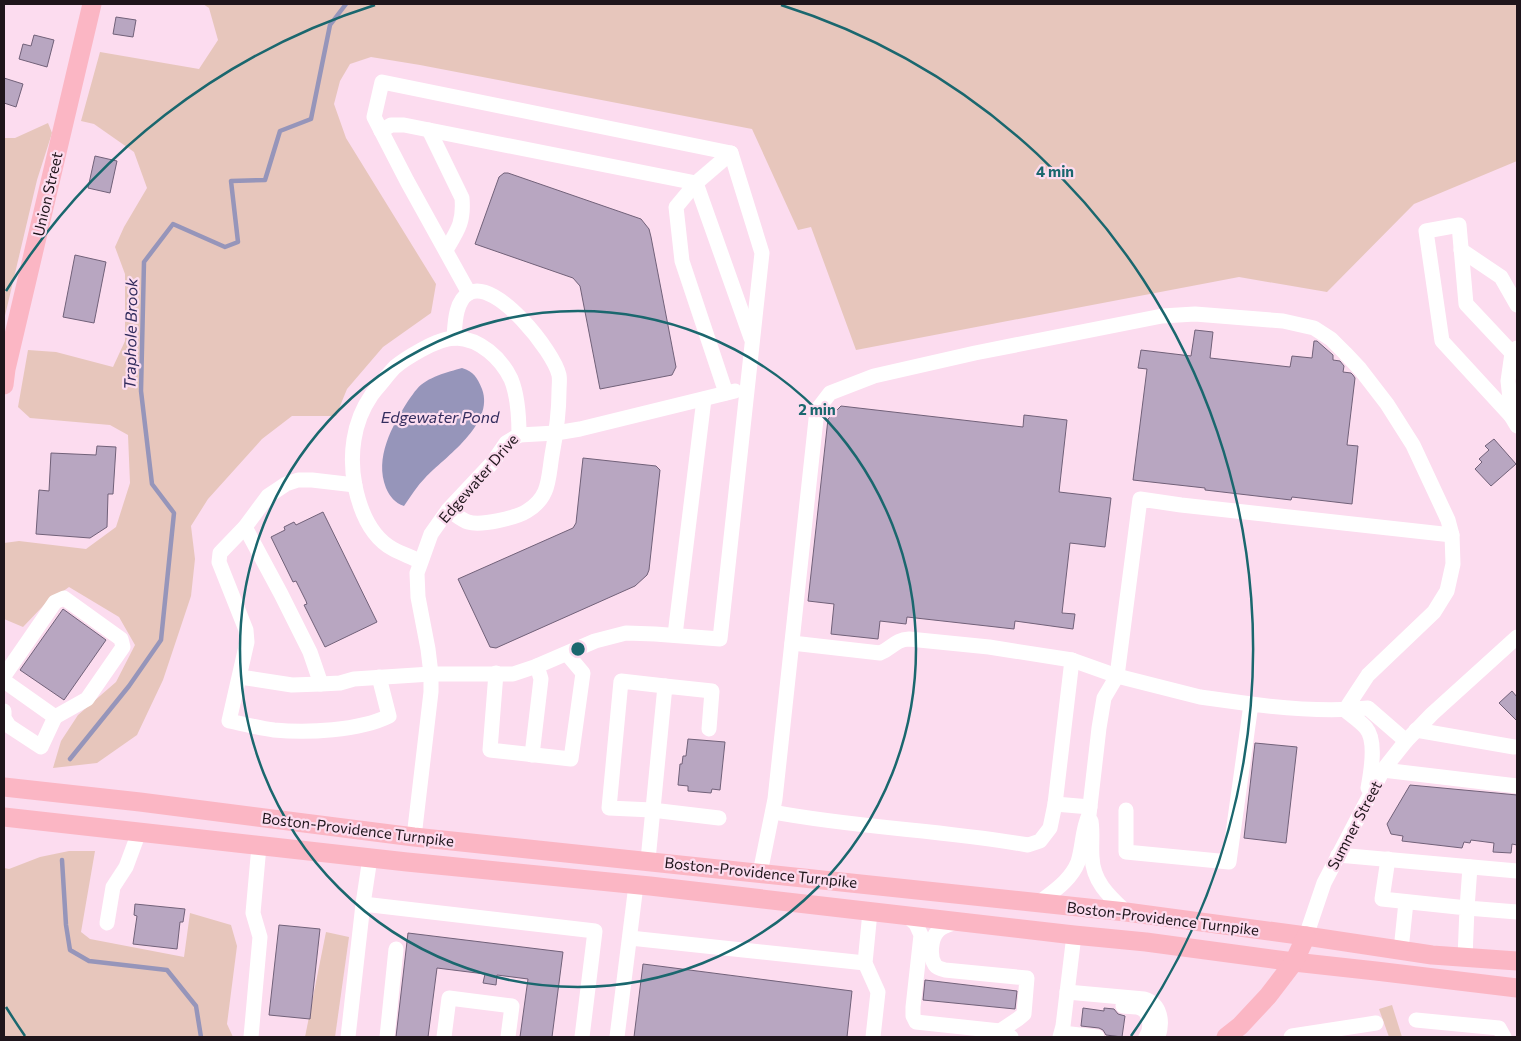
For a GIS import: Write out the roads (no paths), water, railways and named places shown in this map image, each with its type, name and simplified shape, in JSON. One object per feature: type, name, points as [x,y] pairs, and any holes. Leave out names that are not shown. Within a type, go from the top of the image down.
[{"type":"main road","name":"Union Street","points":[[4,385],[6,369],[92,4]]},
{"type":"main road","name":"Boston-Providence Turnpike","points":[[4,787],[414,836],[1040,902],[1401,950],[1466,958],[1517,961]]},
{"type":"main road","name":"Boston-Providence Turnpike","points":[[4,817],[1146,942],[1294,962],[1517,988]]},
{"type":"main road","name":"Sumner Street","points":[[1226,1037],[1263,1003],[1294,962],[1306,936]]},
{"type":"street","points":[[469,293],[407,181],[374,116],[382,82],[731,153]]},
{"type":"street","points":[[381,130],[390,125],[404,125],[696,183]]},
{"type":"street","points":[[429,130],[462,198],[463,210],[460,228],[446,250]]},
{"type":"street","points":[[726,393],[682,261],[676,207],[696,183],[731,153]]},
{"type":"street","points":[[240,677],[292,685],[340,683],[354,679],[431,674],[513,674],[567,654],[595,641],[626,633],[720,638],[762,253],[731,153]]},
{"type":"street","points":[[696,183],[752,341]]},
{"type":"street","points":[[1458,225],[1466,304],[1514,350],[1508,381],[1514,421],[1442,341],[1426,231],[1458,225]]},
{"type":"street","points":[[1461,250],[1501,277],[1517,305]]},
{"type":"street","points":[[421,562],[392,549],[369,524],[361,509],[355,485],[352,457],[354,437],[360,417],[371,396],[394,368],[430,345],[454,338],[457,309],[469,293],[477,291],[488,294],[509,306],[532,329],[551,356],[559,376],[556,433],[545,495],[532,508],[518,516],[488,522],[468,522],[448,510]]},
{"type":"street","points":[[760,872],[773,812],[817,410],[830,393],[874,376],[975,353],[1162,316],[1195,314],[1283,321],[1314,328],[1331,340],[1360,369],[1387,404],[1413,445],[1448,520],[1452,535],[1453,564],[1448,591],[1434,612],[1368,675],[1344,710]]},
{"type":"street","name":"Edgewater Drive","points":[[414,836],[432,692],[431,674],[418,597],[417,573],[431,534],[448,510],[493,462],[506,443],[519,435],[515,394],[511,380],[500,363],[490,352],[472,340],[454,338]]},
{"type":"street","points":[[519,435],[580,430],[747,388]]},
{"type":"street","points":[[675,635],[704,399]]},
{"type":"street","points":[[355,485],[312,480],[298,480],[286,484],[268,496],[245,527],[220,553],[219,562],[246,630],[247,642],[229,721],[274,730],[322,731],[348,728],[378,721],[389,716],[379,677]]},
{"type":"street","points":[[1126,912],[1106,893],[1095,874],[1092,858],[1090,811],[1104,698],[1117,676],[1140,499],[1452,535]]},
{"type":"street","points":[[245,527],[310,652],[321,684]]},
{"type":"street","points":[[4,676],[55,602],[64,598],[121,639],[123,647],[87,699],[55,717],[41,748],[9,726],[4,718],[4,711]]},
{"type":"street","name":"Sumner Street","points":[[1306,936],[1324,882],[1383,770],[1432,714],[1517,637]]},
{"type":"street","points":[[792,643],[880,653],[888,650],[899,640],[909,639],[989,647],[1072,660],[1117,676],[1200,698],[1280,708],[1344,710],[1368,708],[1411,736],[1514,747]]},
{"type":"street","points":[[496,673],[490,750],[571,759],[583,674],[567,654]]},
{"type":"street","points":[[773,812],[807,819],[1028,845],[1040,841],[1050,828],[1055,804],[1072,660]]},
{"type":"street","points":[[532,755],[541,679],[537,666]]},
{"type":"street","points":[[4,681],[55,717]]},
{"type":"street","points":[[709,729],[712,691],[621,681],[609,808],[652,810],[719,818]]},
{"type":"street","points":[[648,860],[665,686]]},
{"type":"street","points":[[1126,810],[1126,852],[1229,862],[1251,704]]},
{"type":"street","points":[[1344,710],[1367,729],[1371,737],[1372,768],[1365,804]]},
{"type":"street","points":[[1383,770],[1517,786]]},
{"type":"street","points":[[1055,804],[1090,811]]},
{"type":"street","points":[[1040,902],[1070,876],[1078,862],[1084,825],[1090,811]]},
{"type":"street","points":[[108,923],[113,887],[126,867],[139,832]]},
{"type":"street","points":[[251,1037],[260,937],[253,913],[259,846]]},
{"type":"street","points":[[1338,855],[1517,871]]},
{"type":"street","points":[[348,1037],[370,858]]},
{"type":"street","points":[[1388,859],[1382,899],[1517,912]]},
{"type":"street","points":[[1466,958],[1470,867]]},
{"type":"street","points":[[617,1037],[636,885]]},
{"type":"street","points":[[1401,950],[1406,902]]},
{"type":"street","points":[[363,904],[594,931],[582,1037]]},
{"type":"street","points":[[870,912],[866,963],[878,992],[874,1037]]},
{"type":"street","points":[[906,915],[916,924],[921,935],[913,1007],[916,1022],[1005,1034],[1024,1014],[1027,978],[937,968],[932,955],[934,937],[941,928],[959,921]]},
{"type":"street","points":[[1074,935],[1061,1035],[1097,1037]]},
{"type":"street","points":[[630,938],[866,963]]},
{"type":"street","points":[[387,1037],[396,950]]},
{"type":"street","points":[[1067,992],[1150,1001],[1158,1010],[1160,1016],[1158,1037]]},
{"type":"street","points":[[1087,994],[1089,999],[1094,1002],[1141,1008],[1145,1011],[1150,1021],[1149,1032],[1146,1037]]},
{"type":"street","points":[[444,1037],[449,998],[512,1006],[508,1037]]},
{"type":"street","points":[[1416,1020],[1499,1028],[1504,1037]]},
{"type":"street","points":[[1291,1037],[1376,1023]]},
{"type":"water","name":"Edgewater Pond","points":[[462,368],[475,376],[482,389],[484,402],[481,415],[466,439],[422,481],[404,506],[401,505],[389,494],[383,477],[382,465],[386,443],[408,401],[421,385],[438,376]]},
{"type":"waterway","name":"Traphole Brook","points":[[70,759],[129,686],[161,640],[174,513],[152,484],[141,391],[144,262],[173,224],[225,247],[238,242],[231,181],[265,180],[280,131],[311,119],[330,25],[346,4]]},
{"type":"waterway","name":"Traphole Brook","points":[[62,860],[66,925],[70,950],[89,961],[167,970],[196,1006],[201,1037]]}]
